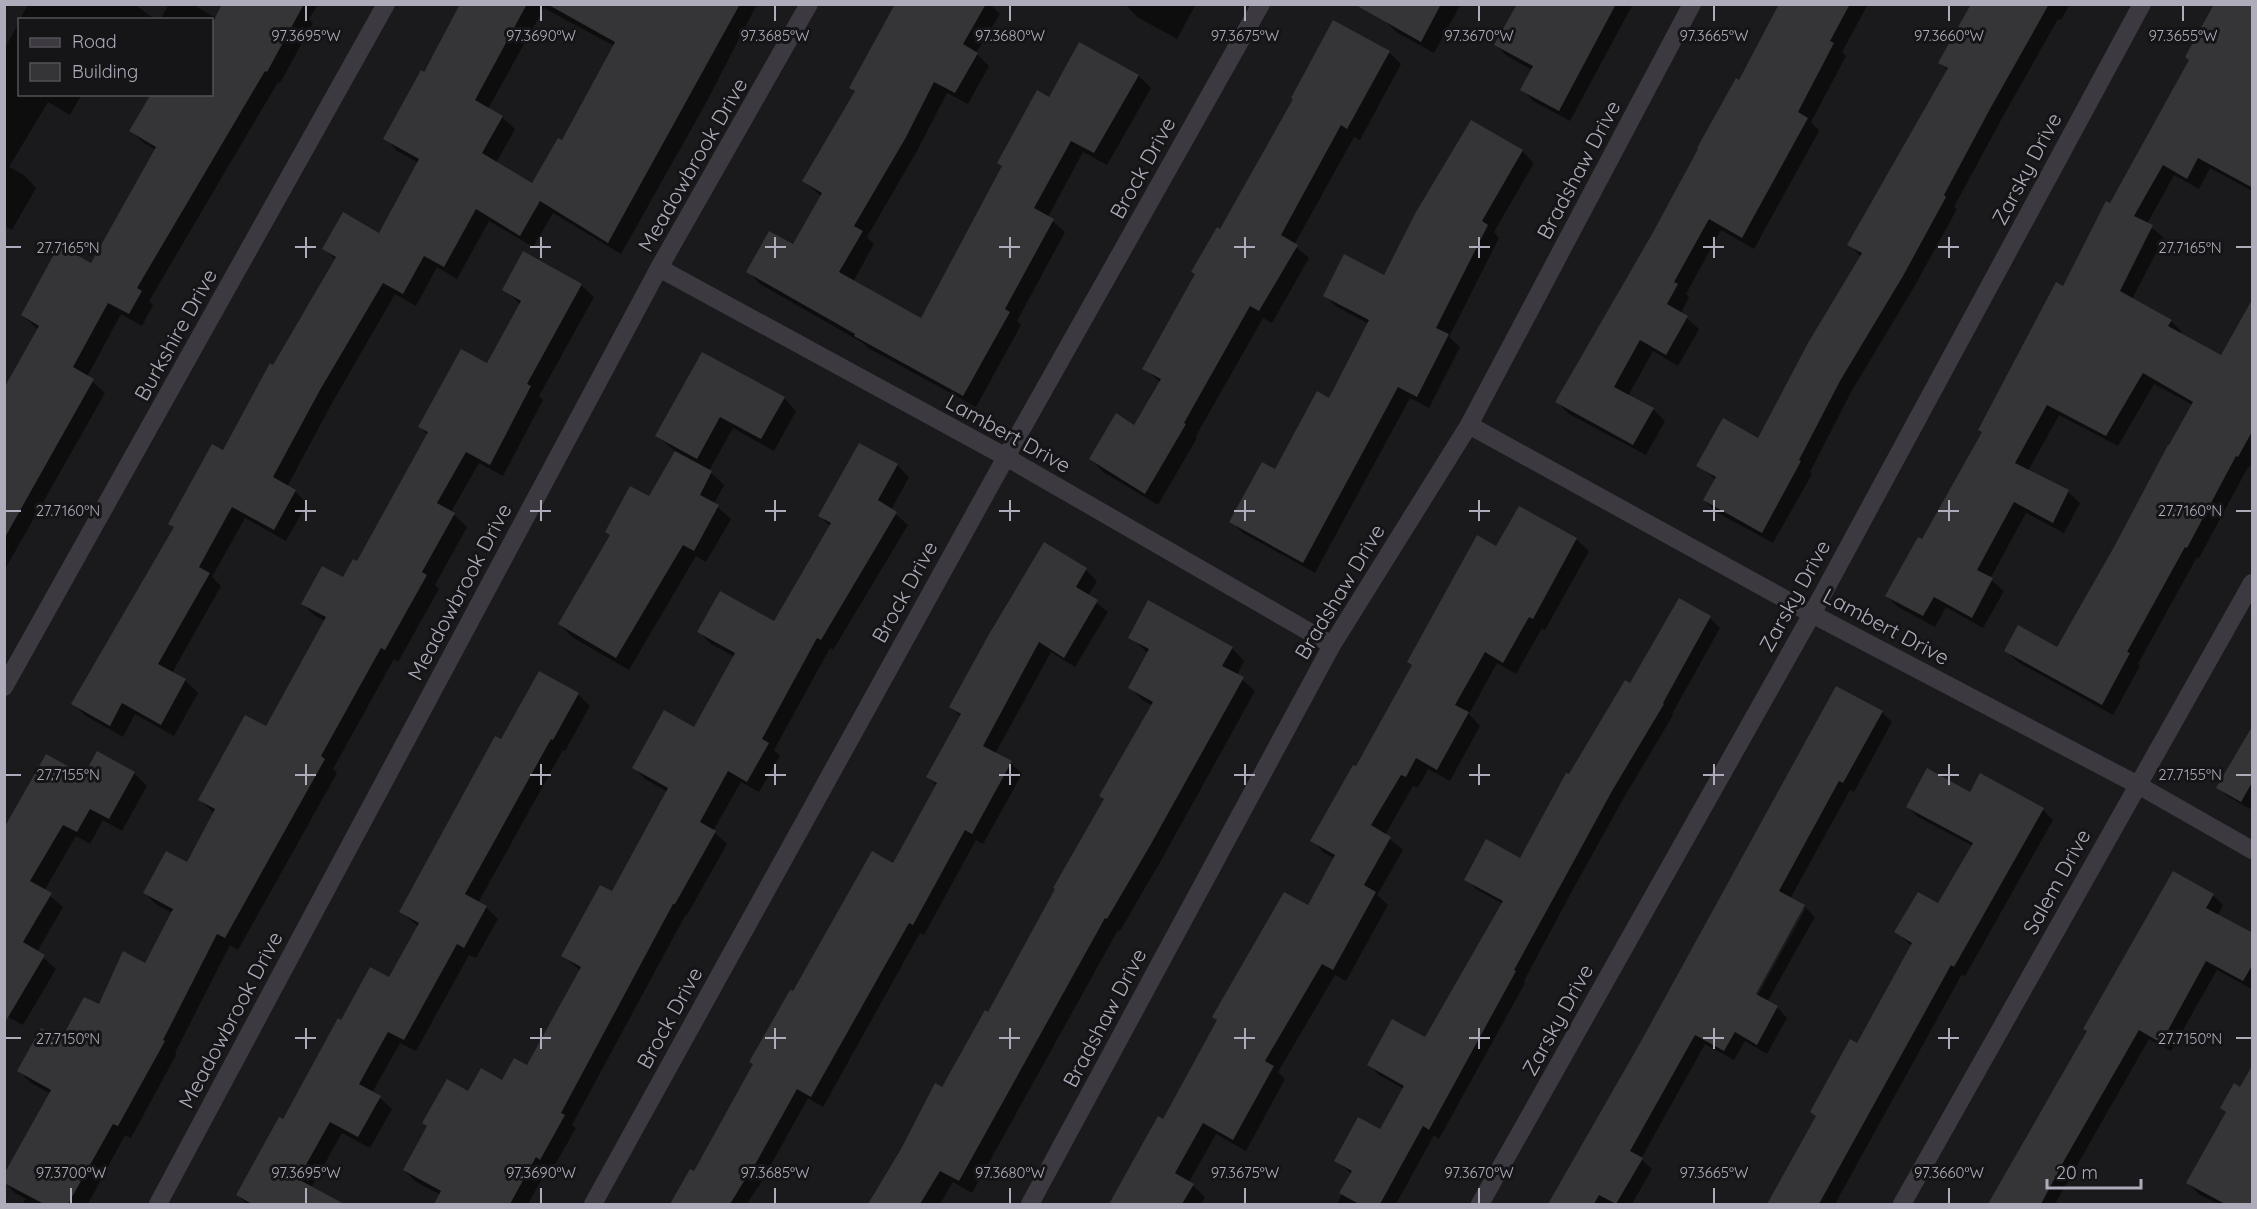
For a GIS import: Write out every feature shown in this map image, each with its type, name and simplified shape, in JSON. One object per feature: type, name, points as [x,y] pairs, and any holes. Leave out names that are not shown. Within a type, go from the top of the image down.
[{"type":"street","name":"Burkshire Drive","points":[[4,687],[386,4]]},
{"type":"street","name":"Meadowbrook Drive","points":[[158,1204],[659,268],[809,4]]},
{"type":"street","name":"Brock Drive","points":[[593,1204],[1006,457],[1261,4]]},
{"type":"street","name":"Bradshaw Drive","points":[[1030,1204],[1332,645],[1469,425],[1692,4]]},
{"type":"street","name":"Zarsky Drive","points":[[1480,1204],[1812,614],[2142,4]]},
{"type":"street","name":"Lambert Drive","points":[[659,268],[1006,457],[1332,645]]},
{"type":"street","name":"Lambert Drive","points":[[1469,425],[1812,614],[2138,785],[2253,850]]},
{"type":"street","name":"Salem Drive","points":[[1902,1204],[2253,583]]},
{"type":"building","points":[[222,4],[304,4],[267,72],[265,71],[137,288],[142,291],[129,314],[108,303],[73,367],[94,379],[4,539],[4,388],[39,326],[21,315],[59,245],[91,263],[156,147],[129,131],[150,96],[213,96],[213,22]]},
{"type":"building","points":[[460,4],[527,4],[475,100],[503,116],[482,153],[532,183],[558,138],[562,140],[615,42],[547,4],[740,4],[608,243],[540,201],[520,236],[476,209],[444,267],[424,256],[403,294],[383,283],[320,390],[273,477],[296,490],[274,530],[232,507],[199,567],[210,573],[158,664],[186,679],[161,725],[122,703],[110,726],[71,704],[174,527],[168,524],[212,444],[223,450],[270,363],[273,365],[336,257],[322,249],[343,212],[379,233],[419,159],[383,139],[421,70],[424,72]]},
{"type":"building","points":[[895,4],[986,4],[963,44],[978,53],[955,93],[934,82],[905,139],[854,226],[863,231],[839,272],[921,318],[1002,166],[997,163],[1037,90],[1049,97],[1079,42],[1139,75],[1094,153],[1071,141],[1034,208],[1054,219],[1005,309],[1010,312],[963,396],[854,336],[855,334],[746,272],[769,231],[793,244],[822,193],[802,181],[855,91],[849,88]]},
{"type":"building","points":[[1354,4],[1441,4],[1421,42]]},
{"type":"building","points":[[1517,4],[1616,4],[1559,111],[1520,90],[1533,66],[1494,45]]},
{"type":"building","points":[[1779,4],[1850,4],[1830,41],[1834,43],[1798,112],[1808,118],[1742,238],[1709,219],[1674,282],[1678,284],[1667,304],[1688,316],[1666,355],[1640,340],[1614,387],[1654,408],[1633,445],[1555,402],[1651,236],[1736,78],[1739,80]]},
{"type":"building","points":[[1971,4],[2049,4],[1990,109],[1903,276],[1840,381],[1799,460],[1801,461],[1762,533],[1703,500],[1716,477],[1696,466],[1723,418],[1758,438],[1808,343],[1862,253],[1847,245],[1948,68],[1938,63]]},
{"type":"building","points":[[2214,4],[2253,4],[2253,188],[2198,158],[2187,179],[2163,165],[2134,216],[2153,225],[2120,291],[2172,320],[2168,326],[2221,355],[2253,298],[2253,430],[2238,457],[2236,456],[2187,548],[2185,547],[2127,652],[2130,653],[2102,705],[2004,651],[2018,625],[2057,647],[2193,402],[2143,373],[2106,436],[2047,405],[2015,463],[2069,490],[2053,523],[2014,502],[1977,570],[1993,578],[1972,618],[1934,597],[1923,616],[1885,596],[1918,537],[1922,539],[1982,432],[1978,430],[2056,282],[2063,286],[2106,201],[2110,203],[2189,60],[2185,57]]},
{"type":"building","points":[[1333,20],[1390,51],[1347,129],[1341,125],[1281,235],[1298,245],[1259,311],[1250,306],[1145,494],[1089,459],[1116,413],[1134,425],[1161,379],[1142,369],[1195,274],[1191,272],[1217,227],[1220,229],[1293,99],[1291,98]]},
{"type":"building","points":[[1471,120],[1523,150],[1482,221],[1488,225],[1436,328],[1449,334],[1417,397],[1398,387],[1303,563],[1229,522],[1262,462],[1275,469],[1317,391],[1329,398],[1369,320],[1323,296],[1344,254],[1384,275],[1416,212]]},
{"type":"building","points":[[523,251],[582,284],[527,384],[531,386],[490,465],[466,452],[437,503],[455,513],[422,572],[427,575],[385,650],[381,648],[321,756],[325,759],[225,938],[217,934],[163,1040],[165,1041],[118,1126],[113,1124],[68,1204],[44,1204],[4,1183],[4,1174],[51,1090],[17,1071],[41,1028],[61,1039],[84,997],[99,1004],[123,951],[145,963],[173,909],[143,893],[166,851],[187,862],[215,809],[198,800],[245,715],[266,726],[326,617],[301,604],[322,566],[343,577],[353,559],[357,561],[428,432],[418,427],[461,349],[487,363],[521,301],[502,290]]},
{"type":"building","points":[[702,352],[785,397],[761,439],[720,417],[697,459],[655,436]]},
{"type":"building","points":[[859,443],[898,464],[878,500],[897,512],[821,640],[817,638],[762,739],[769,743],[747,782],[728,771],[700,822],[716,831],[673,904],[561,1113],[565,1115],[540,1160],[536,1157],[510,1204],[434,1204],[441,1191],[403,1170],[427,1126],[422,1123],[447,1079],[468,1091],[481,1068],[502,1080],[514,1058],[527,1065],[581,967],[561,956],[600,885],[612,891],[668,788],[632,768],[664,710],[694,727],[735,653],[697,632],[720,591],[774,621],[831,523],[818,516]]},
{"type":"building","points":[[675,451],[712,471],[700,495],[719,505],[694,551],[683,545],[616,658],[558,624],[610,535],[605,532],[630,486],[649,496]]},
{"type":"building","points":[[1519,506],[1577,538],[1533,619],[1529,617],[1503,663],[1485,652],[1455,705],[1469,712],[1437,770],[1416,758],[1406,777],[1401,775],[1371,825],[1391,837],[1364,885],[1376,892],[1333,970],[1322,964],[1265,1061],[1274,1066],[1233,1140],[1203,1123],[1175,1173],[1194,1184],[1182,1204],[1109,1204],[1158,1116],[1163,1119],[1217,1020],[1212,1017],[1284,892],[1308,905],[1335,855],[1310,841],[1353,765],[1356,766],[1412,665],[1407,662],[1477,535],[1496,546]]},
{"type":"building","points":[[1044,542],[1087,568],[1076,587],[1098,600],[1064,658],[1039,642],[983,746],[1012,761],[972,834],[965,830],[913,925],[909,923],[811,1097],[797,1089],[747,1179],[730,1204],[670,1204],[690,1169],[694,1171],[753,1064],[749,1062],[790,990],[793,991],[872,851],[893,863],[937,783],[926,777],[961,714],[949,707]]},
{"type":"building","points":[[1679,598],[1711,616],[1664,704],[1612,791],[1429,1130],[1423,1126],[1380,1204],[1359,1204],[1339,1193],[1352,1171],[1334,1161],[1358,1117],[1380,1129],[1404,1086],[1367,1065],[1392,1019],[1425,1037],[1503,901],[1464,880],[1486,839],[1520,858],[1566,773],[1569,774],[1625,680],[1630,683]]},
{"type":"building","points":[[1148,600],[1233,647],[1222,666],[1244,677],[1151,844],[1107,919],[1105,918],[959,1181],[940,1171],[920,1204],[868,1204],[901,1149],[935,1083],[942,1087],[985,1010],[988,1012],[1055,889],[1053,888],[1104,799],[1099,796],[1153,702],[1128,688],[1149,649],[1128,638]]},
{"type":"building","points":[[539,671],[579,693],[465,894],[487,906],[464,948],[457,944],[404,1040],[388,1032],[359,1084],[381,1096],[358,1137],[330,1122],[298,1179],[344,1204],[252,1204],[236,1195],[279,1117],[283,1119],[338,1018],[341,1020],[370,967],[389,977],[419,923],[399,912],[495,736],[501,739]]},
{"type":"building","points":[[1836,686],[1883,711],[1843,783],[1839,781],[1779,891],[1805,905],[1756,994],[1778,1006],[1757,1045],[1735,1032],[1724,1051],[1695,1035],[1630,1151],[1643,1158],[1616,1204],[1599,1195],[1594,1204],[1548,1204],[1639,1045]]},
{"type":"building","points":[[2253,725],[2253,781],[2241,802],[2216,788]]},
{"type":"building","points":[[97,751],[135,772],[109,819],[90,809],[77,832],[63,825],[30,881],[52,893],[23,942],[45,955],[4,1024],[4,828],[46,754],[84,775]]},
{"type":"building","points":[[1927,768],[1970,792],[1980,773],[2044,808],[1954,967],[1951,965],[1819,1204],[1767,1204],[1816,1116],[1810,1112],[1850,1039],[1857,1043],[1912,943],[1894,932],[1918,892],[1938,903],[1973,843],[1906,807]]},
{"type":"building","points":[[2173,871],[2214,894],[2206,908],[2253,933],[2253,964],[2243,981],[2206,961],[2161,1043],[2139,1030],[2041,1204],[1988,1204],[2087,1031],[2083,1029]]},
{"type":"building","points":[[2253,1064],[2253,1204],[2225,1204],[2186,1183],[2226,1112],[2220,1108],[2234,1083],[2240,1087]]}]
